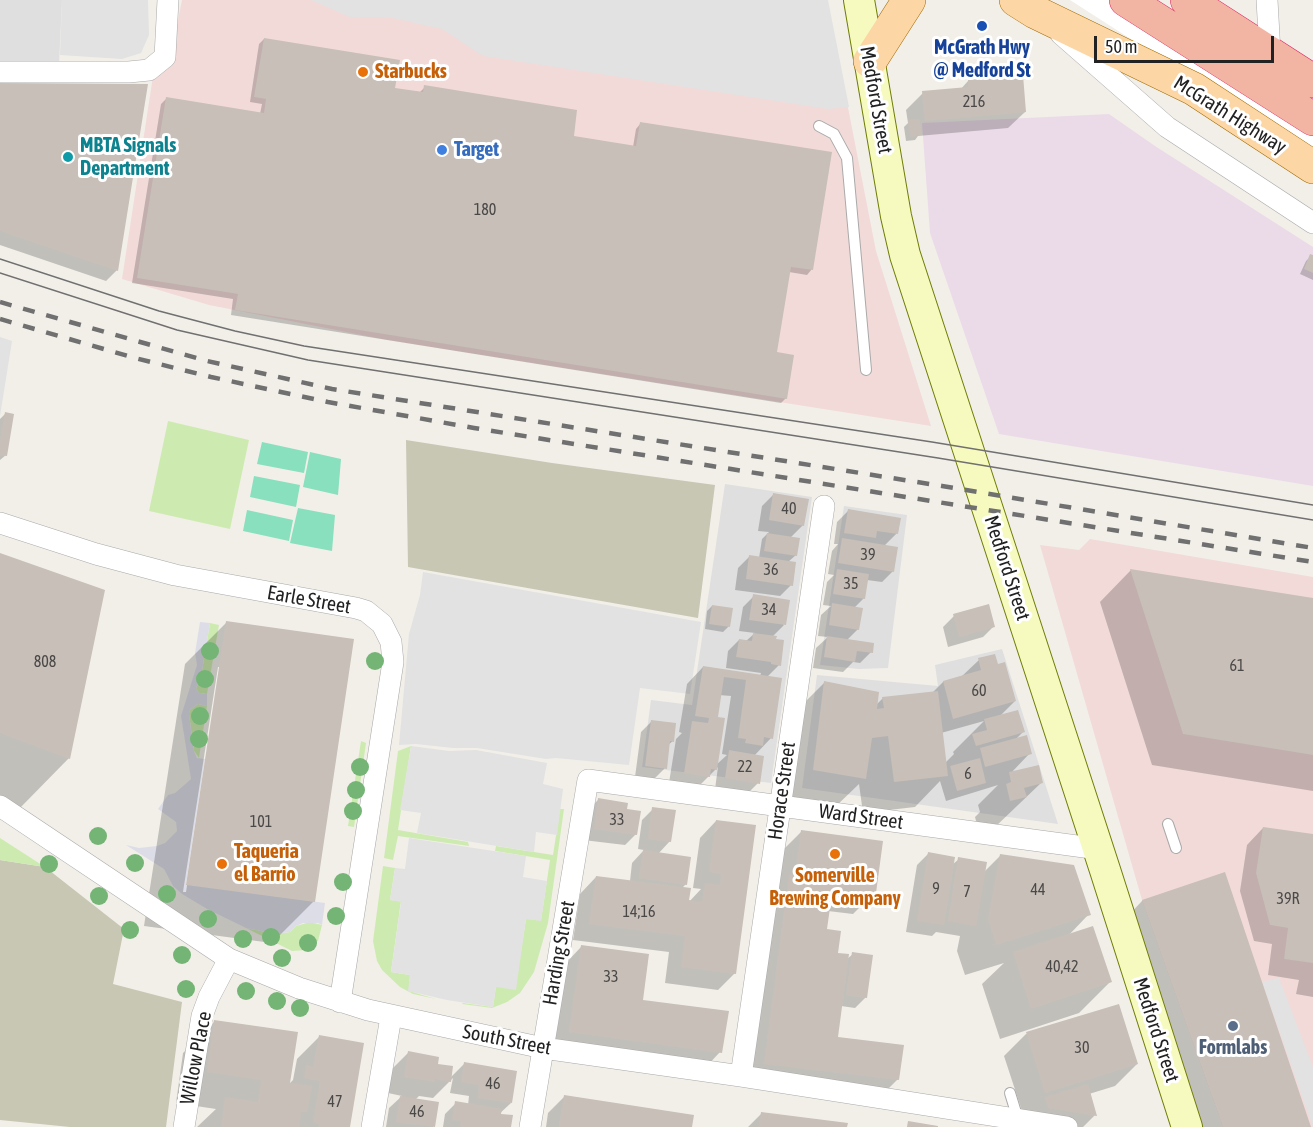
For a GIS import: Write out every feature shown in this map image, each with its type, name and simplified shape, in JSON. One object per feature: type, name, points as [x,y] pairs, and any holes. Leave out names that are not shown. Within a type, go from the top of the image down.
[{"type":"highway","name":"McGrath Highway","points":[[1126,0],[1313,119]]},
{"type":"highway","points":[[1187,0],[1313,81]]},
{"type":"main road","name":"Medford Street","points":[[859,0],[896,216],[905,255],[1099,849],[1183,1126]]},
{"type":"main road","points":[[870,61],[909,0]]},
{"type":"main road","name":"McGrath Highway","points":[[1026,6],[1194,89],[1313,166]]},
{"type":"street","points":[[0,72],[129,72],[149,69],[165,57],[168,0]]},
{"type":"street","points":[[1267,0],[1270,53]]},
{"type":"street","points":[[1026,6],[1167,127],[1313,223]]},
{"type":"street","name":"Horace Street","points":[[741,1076],[824,506]]},
{"type":"street","name":"Earle Street","points":[[0,523],[96,554],[175,575],[356,608],[366,611],[382,624],[391,642],[393,662],[340,1002]]},
{"type":"street","name":"Ward Street","points":[[588,780],[1099,849]]},
{"type":"street","name":"Harding Street","points":[[530,1127],[588,780]]},
{"type":"street","name":"South Street","points":[[0,806],[229,958],[299,988],[340,1002],[391,1017],[543,1048],[741,1076],[1058,1126]]},
{"type":"street","name":"Willow Place","points":[[184,1127],[202,1016],[229,958]]},
{"type":"street","points":[[372,1127],[391,1017]]},
{"type":"lane","points":[[819,126],[834,134],[847,158],[866,370]]},
{"type":"lane","points":[[1168,824],[1176,848]]},
{"type":"lane","points":[[1010,1092],[1018,1120]]},
{"type":"shaded area","points":[[0,0],[62,0],[59,64],[0,64]]},
{"type":"shaded area","points":[[62,0],[148,0],[149,35],[141,53],[122,59],[60,55]]},
{"type":"shaded area","points":[[182,0],[827,0],[876,251],[931,426],[387,340],[209,305],[122,279],[153,76],[170,59]]},
{"type":"shaded area","points":[[311,0],[828,0],[849,107],[828,109],[483,56],[442,29],[393,18],[350,17]]},
{"type":"shaded area","points":[[1109,114],[1313,247],[1313,486],[999,434],[930,233],[922,123]]},
{"type":"shaded area","points":[[0,337],[12,341],[0,416]]},
{"type":"shaded area","points":[[406,440],[715,485],[698,618],[408,567]]},
{"type":"shaded area","points":[[725,484],[812,497],[771,783],[642,767],[651,700],[692,705]]},
{"type":"shaded area","points":[[844,506],[907,515],[888,668],[859,669],[820,665]]},
{"type":"shaded area","points":[[1090,539],[1313,577],[1313,1127],[1223,1127],[1142,900],[1040,545],[1079,550]]},
{"type":"shaded area","points":[[423,572],[701,622],[690,694],[640,688],[629,765],[546,759],[477,748],[399,745],[409,634],[420,595]]},
{"type":"shaded area","points":[[200,622],[210,623],[201,677],[196,689],[199,693],[207,694],[207,706],[198,704],[190,710],[189,714],[194,751],[197,758],[205,759],[186,884],[325,903],[322,925],[303,923],[290,932],[275,934],[246,928],[182,894],[173,886],[164,869],[126,845],[139,848],[157,846],[165,843],[177,831],[176,822],[158,809],[168,795],[175,793],[191,779],[181,716],[197,665],[195,653]]},
{"type":"shaded area","points":[[1002,649],[1058,824],[802,788],[817,675],[938,686],[935,665]]},
{"type":"shaded area","points":[[411,746],[449,751],[476,750],[547,763],[543,784],[563,789],[557,835],[536,832],[534,852],[417,833],[421,813],[400,810]]},
{"type":"shaded area","points":[[409,838],[526,856],[523,877],[547,881],[541,921],[526,919],[516,990],[496,987],[493,1007],[408,991],[410,975],[391,972],[401,902],[390,900],[395,868],[405,869]]},
{"type":"shaded area","points":[[0,860],[45,867],[124,929],[113,984],[182,1002],[166,1127],[70,1127],[0,1120]]},
{"type":"shaded area","points":[[1279,978],[1313,1067],[1313,1127],[1262,982]]},
{"type":"green space","points":[[168,421],[249,440],[230,529],[149,511]]},
{"type":"green space","points":[[262,442],[308,452],[304,473],[257,464]]},
{"type":"green space","points":[[310,452],[341,459],[338,495],[303,487]]},
{"type":"green space","points":[[254,476],[300,485],[296,507],[250,497]]},
{"type":"green space","points":[[298,508],[335,515],[332,551],[290,543]]},
{"type":"green space","points":[[247,510],[293,520],[289,541],[243,531]]},
{"type":"green space","points":[[210,623],[219,625],[207,694],[199,693],[196,689],[201,677]]},
{"type":"green space","points":[[198,704],[207,706],[199,758],[194,751],[189,714],[190,710]]},
{"type":"green space","points":[[361,741],[366,743],[354,827],[348,826]]},
{"type":"green space","points":[[411,746],[398,830],[468,842],[469,846],[398,836],[393,860],[384,858],[398,751]]},
{"type":"green space","points":[[560,809],[564,809],[548,923],[534,972],[520,993],[507,1002],[492,1008],[462,1004],[493,1007],[496,986],[515,989],[526,919],[541,920],[550,860],[495,851],[496,846],[553,855]]},
{"type":"green space","points":[[0,838],[45,867],[0,860]]},
{"type":"green space","points":[[383,866],[395,868],[390,900],[401,901],[391,972],[410,975],[409,991],[436,999],[413,994],[400,987],[382,970],[377,961],[373,941]]},
{"type":"green space","points":[[310,922],[322,925],[318,941],[307,950],[292,951],[246,928],[275,934],[290,932],[296,926]]},
{"type":"pier","points":[[1070,0],[1143,0],[1313,108],[1313,156]]},
{"type":"building","points":[[264,38],[400,60],[395,88],[423,92],[424,85],[577,110],[574,136],[636,146],[640,122],[832,152],[813,270],[791,267],[777,352],[794,355],[787,399],[235,310],[238,294],[137,278],[166,97],[264,113],[266,99],[254,97]]},
{"type":"building","points":[[1023,75],[1026,112],[925,121],[922,91],[968,87],[968,80]]},
{"type":"building","name":"MBTA Signals Department","points":[[0,83],[148,84],[118,271],[0,231]]},
{"type":"building","points":[[919,119],[922,135],[911,137],[908,120]]},
{"type":"building","points":[[1310,254],[1313,255],[1313,273],[1304,269]]},
{"type":"building","points":[[5,412],[14,414],[7,456],[0,455]]},
{"type":"building","points":[[773,493],[809,499],[804,526],[769,520]]},
{"type":"building","points":[[848,509],[901,518],[898,534],[877,531],[876,538],[844,533]]},
{"type":"building","points":[[767,533],[800,538],[797,556],[764,551]]},
{"type":"building","points":[[842,538],[898,547],[894,572],[838,563]]},
{"type":"building","points":[[0,553],[105,590],[70,759],[0,733]]},
{"type":"building","points":[[749,555],[796,562],[793,586],[746,579]]},
{"type":"building","points":[[837,569],[869,574],[865,599],[833,594]]},
{"type":"building","points":[[1130,569],[1313,598],[1313,755],[1183,734]]},
{"type":"building","points":[[753,594],[790,600],[786,625],[749,620]]},
{"type":"building","points":[[832,603],[863,608],[859,630],[829,625]]},
{"type":"building","points":[[989,604],[995,627],[959,637],[953,614]]},
{"type":"building","points":[[712,605],[733,608],[730,627],[709,624]]},
{"type":"building","points":[[226,621],[354,639],[315,902],[186,885]]},
{"type":"building","points":[[753,633],[777,636],[776,639],[784,640],[781,666],[771,664],[771,662],[736,657],[739,639],[752,641]]},
{"type":"building","points":[[827,636],[874,643],[873,653],[857,651],[855,662],[824,657]]},
{"type":"building","points":[[995,654],[998,664],[1005,662],[1016,701],[953,719],[943,681],[981,670],[978,658]]},
{"type":"building","points":[[703,666],[782,678],[773,739],[764,737],[763,746],[745,743],[746,739],[738,738],[746,680],[724,677],[718,717],[725,718],[717,770],[711,769],[710,777],[684,773],[692,721],[708,723],[709,718],[695,716]]},
{"type":"building","points":[[824,681],[879,692],[877,709],[884,708],[882,697],[938,691],[948,776],[894,782],[888,736],[872,738],[866,779],[813,770]]},
{"type":"building","points":[[1018,710],[1025,732],[976,746],[972,734],[987,730],[984,719]]},
{"type":"building","points":[[651,720],[676,723],[674,742],[670,741],[667,769],[645,766]]},
{"type":"building","points":[[1027,735],[1032,754],[985,767],[980,748]]},
{"type":"building","points":[[729,750],[764,756],[760,784],[725,778]]},
{"type":"building","points":[[980,758],[986,783],[957,791],[950,766]]},
{"type":"building","points":[[1039,765],[1043,783],[1024,788],[1027,797],[1010,801],[1006,784],[1011,782],[1009,772]]},
{"type":"building","points":[[598,798],[628,803],[627,809],[641,811],[637,835],[594,829]]},
{"type":"building","points":[[652,807],[676,810],[671,842],[648,839]]},
{"type":"building","points":[[716,820],[756,825],[736,974],[681,967],[685,936],[589,924],[596,876],[691,888],[689,900],[702,902],[705,883],[720,885],[721,874],[709,872]]},
{"type":"building","points":[[1263,827],[1313,834],[1313,963],[1284,959],[1288,928],[1270,925],[1256,873]]},
{"type":"building","points":[[801,830],[883,841],[876,893],[833,887],[827,929],[841,931],[838,953],[849,954],[838,1037],[904,1045],[899,1080],[764,1064],[789,874],[795,875]]},
{"type":"building","points":[[643,850],[691,857],[687,885],[639,878]]},
{"type":"building","points":[[928,852],[955,857],[944,925],[917,921]]},
{"type":"building","points":[[1000,854],[1074,865],[1091,915],[996,945],[988,919]]},
{"type":"building","points":[[958,857],[987,862],[976,926],[948,921]]},
{"type":"building","points":[[1225,872],[1311,1127],[1223,1127],[1142,900]]},
{"type":"building","points":[[1093,926],[1112,982],[1031,1009],[1013,952]]},
{"type":"building","points":[[581,945],[649,954],[643,1000],[729,1011],[722,1053],[569,1032]]},
{"type":"building","points":[[852,952],[873,955],[867,998],[846,995]]},
{"type":"building","points":[[1119,1004],[1138,1064],[1045,1093],[1026,1032]]},
{"type":"building","points":[[214,1020],[298,1032],[290,1083],[312,1086],[307,1112],[301,1112],[299,1127],[221,1127],[225,1097],[258,1102],[261,1080],[207,1072]]},
{"type":"building","points":[[319,1035],[364,1043],[350,1127],[319,1127],[319,1124],[313,1122],[320,1081],[304,1078],[306,1065],[313,1067]]},
{"type":"building","points":[[408,1051],[439,1057],[438,1064],[453,1066],[451,1082],[404,1077]]},
{"type":"building","points":[[464,1062],[517,1071],[512,1103],[478,1098],[479,1085],[461,1082]]},
{"type":"building","points":[[1088,1084],[1097,1116],[1048,1108],[1045,1097]]},
{"type":"building","points":[[564,1095],[694,1115],[692,1127],[559,1127]]},
{"type":"building","points":[[400,1096],[439,1102],[435,1127],[396,1122]]},
{"type":"building","points":[[455,1101],[502,1109],[501,1114],[513,1115],[511,1127],[460,1127],[461,1121],[452,1120]]},
{"type":"building","points":[[761,1112],[848,1123],[847,1127],[759,1127]]},
{"type":"building","points":[[908,1121],[938,1126],[938,1127],[907,1127]]},
{"type":"tram line","points":[[0,259],[159,311],[304,346],[932,442],[1313,505]]},
{"type":"tram line","points":[[0,273],[177,330],[308,360],[938,458],[1313,520]]},
{"type":"railway","points":[[0,302],[207,361],[332,389],[942,486],[1313,548]]},
{"type":"railway","points":[[0,319],[135,358],[328,402],[474,428],[1313,562]]},
{"type":"place","name":"McGrath Hwy @ Medford St","points":[[982,26]]},
{"type":"place","name":"Starbucks","points":[[363,72]]},
{"type":"place","name":"Target","points":[[442,150]]},
{"type":"place","name":"MBTA Signals Department","points":[[68,157]]},
{"type":"place","name":"Somerville Brewing Company","points":[[835,854]]},
{"type":"place","name":"Taqueria el Barrio","points":[[222,864]]},
{"type":"place","name":"Formlabs","points":[[1233,1026]]}]
